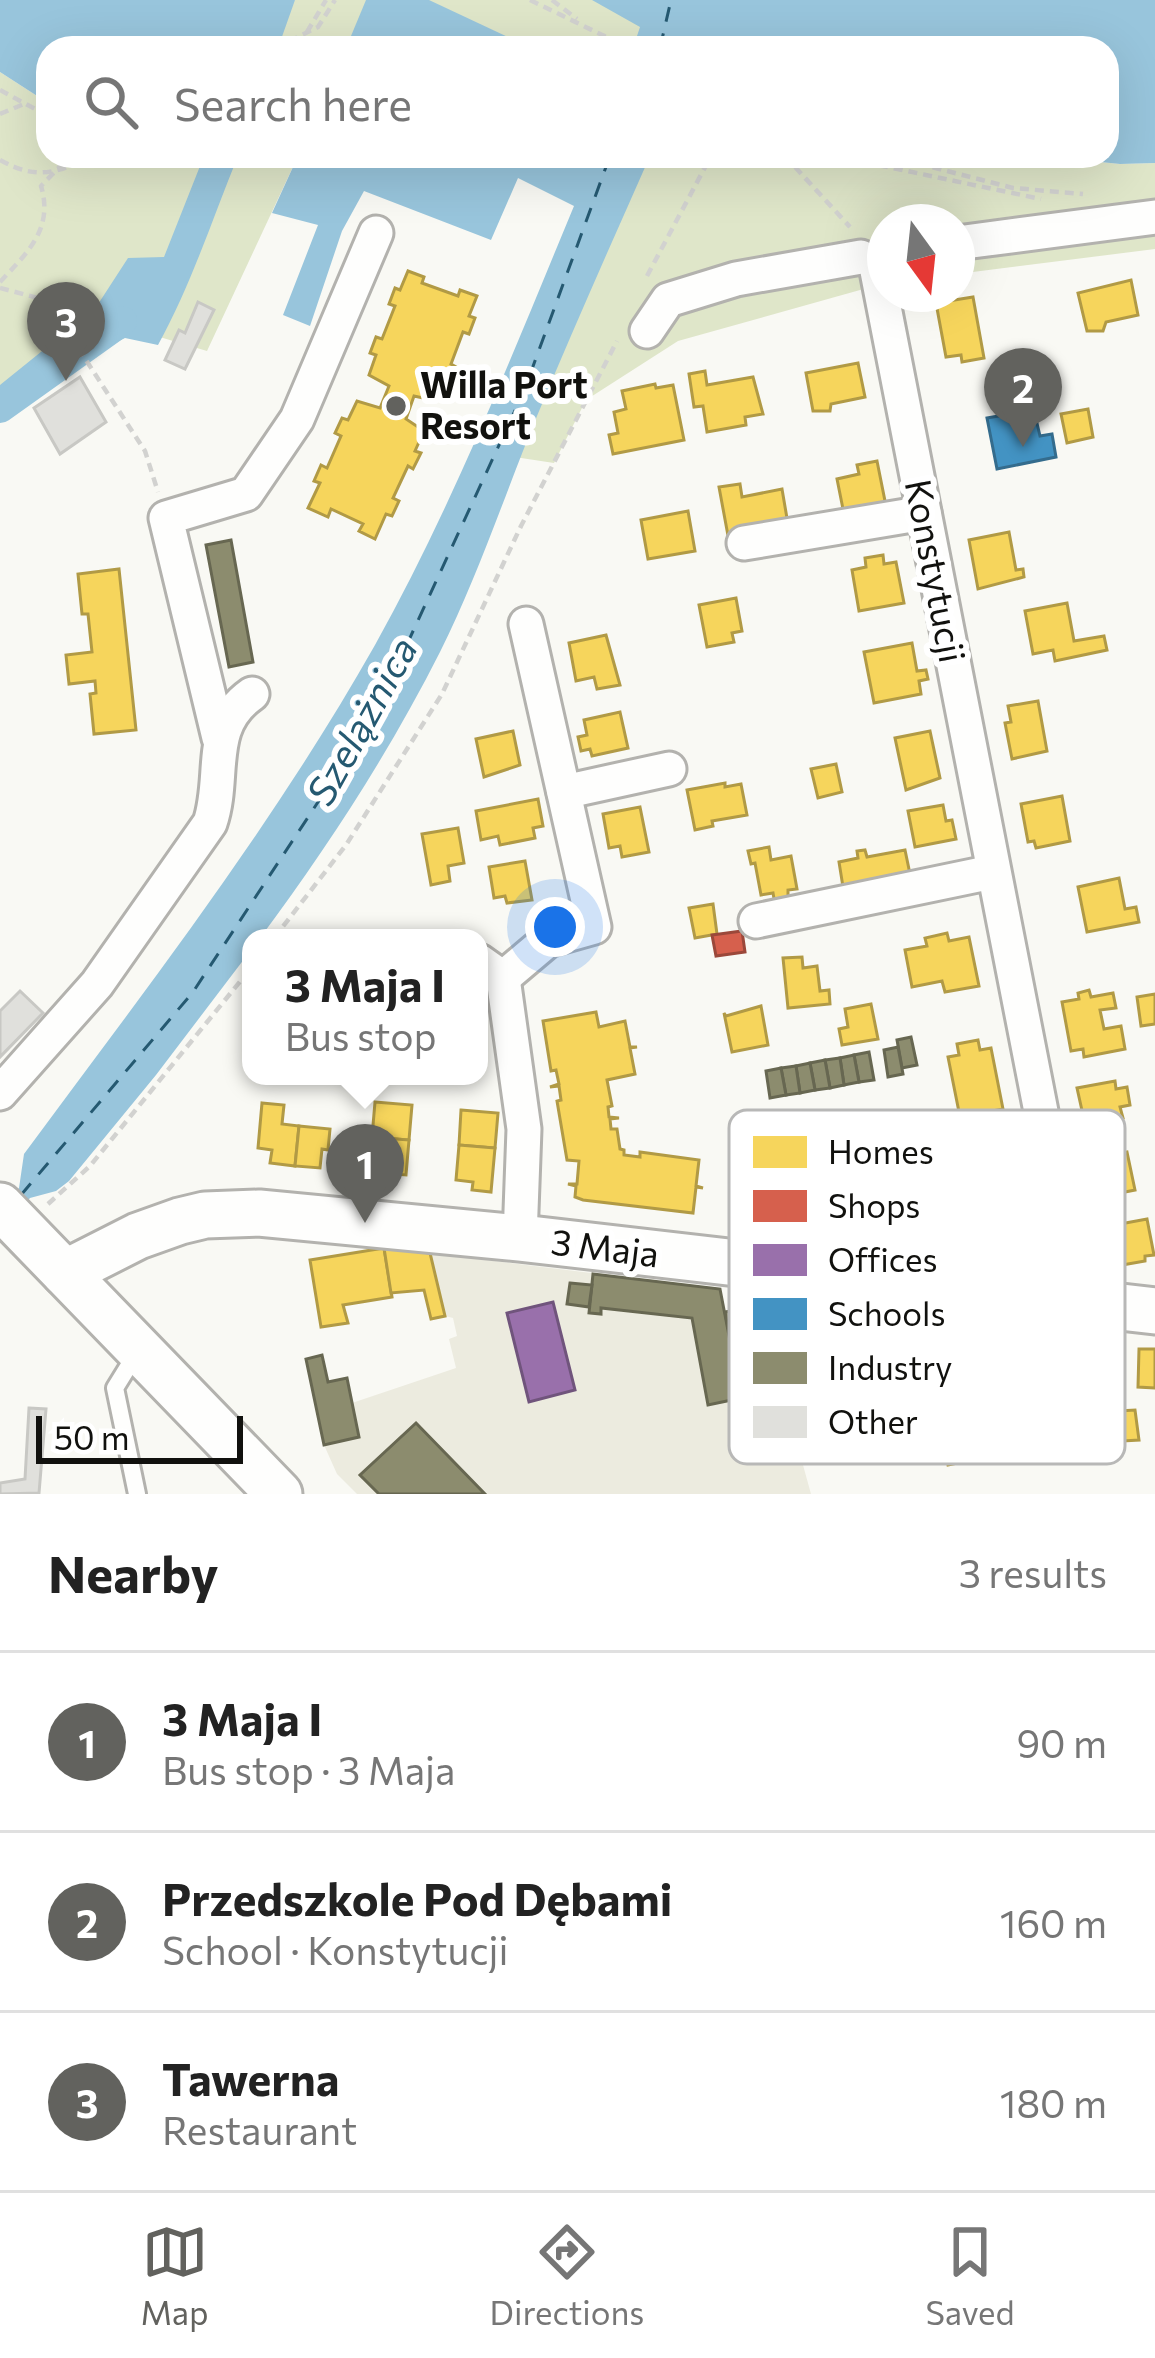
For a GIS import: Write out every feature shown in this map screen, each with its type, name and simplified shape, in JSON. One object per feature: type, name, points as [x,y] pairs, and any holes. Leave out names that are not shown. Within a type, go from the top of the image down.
[{"type":"street","points":[[975,241],[1155,217]]},
{"type":"street","points":[[0,1094],[97,984],[210,823],[218,800],[219,738],[166,518],[246,494],[297,419],[376,233]]},
{"type":"street","points":[[635,331],[668,300],[736,279],[867,260]]},
{"type":"street","name":"Konstytucji","points":[[887,312],[1040,1110]]},
{"type":"street","points":[[743,543],[924,513]]},
{"type":"street","points":[[520,1238],[524,1129],[491,970],[548,940],[594,927],[526,624]]},
{"type":"street","points":[[219,738],[237,704],[251,694]]},
{"type":"street","points":[[564,792],[669,769]]},
{"type":"street","points":[[756,920],[992,872]]},
{"type":"street","name":"3 Maja","points":[[35,1235],[138,1236],[230,1212],[520,1238],[729,1263]]},
{"type":"street","points":[[35,1235],[278,1494]]},
{"type":"street","name":"3 Maja","points":[[1125,1308],[1155,1311]]},
{"type":"lane","points":[[137,1494],[115,1388],[140,1350]]},
{"type":"path","points":[[307,32],[326,0]]},
{"type":"path","points":[[299,36],[318,27],[335,0]]},
{"type":"path","points":[[530,0],[607,36]]},
{"type":"path","points":[[553,0],[581,22]]},
{"type":"path","points":[[0,90],[36,110]]},
{"type":"path","points":[[0,115],[24,104]]},
{"type":"path","points":[[0,160],[22,172],[50,174],[66,168]]},
{"type":"path","points":[[57,168],[41,186],[46,204],[43,227],[0,285],[42,299],[68,331],[145,451],[166,518]]},
{"type":"path","points":[[641,288],[704,168]]},
{"type":"path","points":[[796,168],[824,198]]},
{"type":"path","points":[[892,168],[1044,200]]},
{"type":"path","points":[[936,168],[1013,188],[1101,196]]},
{"type":"path","points":[[281,929],[346,845],[442,694],[521,526],[635,331]]},
{"type":"path","points":[[35,1235],[65,1192],[242,979]]},
{"type":"shaded area","points":[[430,1253],[720,1289],[729,1336],[729,1464],[803,1464],[811,1494],[357,1494],[337,1474],[324,1445],[359,1437],[352,1403],[456,1368],[449,1339],[457,1336],[453,1318],[445,1316]]},
{"type":"green space","points":[[295,0],[367,0],[352,36],[197,36],[273,21]]},
{"type":"green space","points":[[427,0],[1071,0],[820,36],[500,36]]},
{"type":"green space","points":[[0,72],[36,95],[36,168],[292,168],[207,351],[119,325],[0,408]]},
{"type":"green space","points":[[1155,163],[1155,249],[975,272],[975,204],[867,204],[867,288],[678,341],[586,400],[554,463],[495,454],[605,168],[1119,168],[1119,164]]},
{"type":"water","points":[[0,0],[295,0],[282,36],[36,36],[36,95],[0,72]]},
{"type":"water","points":[[366,0],[429,0],[506,36],[351,36]]},
{"type":"water","points":[[592,0],[1155,0],[1155,163],[1119,164],[1119,36],[637,36],[640,27]]},
{"type":"water","points":[[199,168],[233,168],[158,345],[125,338],[96,352],[86,340],[14,392],[0,410],[0,385],[57,339],[80,332],[128,258],[164,257]]},
{"type":"water","name":"Szelążnica","points":[[293,168],[645,168],[454,623],[378,763],[267,929],[242,929],[242,962],[156,1075],[69,1181],[56,1191],[30,1198],[0,1232],[0,1211],[19,1188],[24,1154],[252,841],[375,645],[456,483],[574,206],[518,178],[491,240],[364,191],[342,231],[310,326],[283,315],[318,225],[272,213]]},
{"type":"building: Homes","name":"Willa Port Resort","points":[[408,271],[424,277],[422,283],[458,296],[460,290],[477,296],[469,316],[475,318],[469,334],[463,332],[451,364],[456,367],[450,383],[444,381],[437,401],[414,396],[406,419],[424,431],[415,451],[421,453],[413,469],[408,466],[393,498],[399,501],[392,516],[386,514],[375,539],[359,531],[363,524],[331,509],[328,517],[308,508],[320,483],[314,481],[321,465],[327,468],[341,436],[335,433],[342,418],[348,420],[357,401],[380,408],[389,386],[369,375],[376,355],[370,353],[376,337],[382,339],[395,306],[389,304],[395,288],[400,290]]},
{"type":"building: Homes","points":[[1131,280],[1138,315],[1106,322],[1103,331],[1087,331],[1078,293]]},
{"type":"building: Homes","points":[[975,308],[984,358],[962,362],[961,355],[946,357],[938,312],[975,312]]},
{"type":"building: Homes","points":[[858,363],[865,397],[831,404],[830,411],[813,411],[806,373]]},
{"type":"building: Homes","points":[[705,371],[707,385],[753,377],[763,414],[745,417],[746,425],[707,432],[703,406],[694,407],[689,374]]},
{"type":"building: Homes","points":[[655,384],[656,388],[673,385],[684,440],[613,454],[609,435],[618,433],[614,412],[626,409],[622,391]]},
{"type":"building: Homes","points":[[1088,409],[1093,437],[1067,443],[1061,414]]},
{"type":"building: Homes","points":[[877,461],[888,516],[846,524],[837,479],[859,474],[857,465]]},
{"type":"building: Homes","points":[[740,484],[742,497],[782,489],[789,530],[729,541],[719,487]]},
{"type":"building: Homes","points":[[688,511],[695,551],[648,559],[641,520]]},
{"type":"building: Homes","points":[[1009,532],[1016,570],[1023,569],[1024,577],[978,589],[969,540]]},
{"type":"building: Homes","points":[[883,555],[884,564],[896,562],[904,603],[859,611],[852,570],[866,567],[865,558]]},
{"type":"building: Homes","points":[[119,569],[136,730],[94,734],[90,694],[96,693],[95,681],[69,684],[66,655],[92,652],[78,574]]},
{"type":"building: Homes","points":[[736,598],[742,631],[732,633],[734,642],[707,647],[699,605]]},
{"type":"building: Homes","points":[[1067,603],[1074,641],[1104,636],[1107,650],[1055,661],[1053,650],[1033,654],[1025,611]]},
{"type":"building: Homes","points":[[606,635],[620,685],[597,689],[594,677],[576,681],[569,643]]},
{"type":"building: Homes","points":[[912,643],[917,671],[926,670],[928,679],[919,681],[921,694],[874,703],[864,652]]},
{"type":"building: Homes","points":[[1038,701],[1047,751],[1012,759],[1005,723],[1011,722],[1008,706]]},
{"type":"building: Homes","points":[[620,712],[628,748],[592,756],[590,749],[581,751],[578,737],[587,735],[584,720]]},
{"type":"building: Homes","points":[[513,731],[520,765],[484,777],[476,739]]},
{"type":"building: Homes","points":[[930,731],[940,778],[906,790],[895,738]]},
{"type":"building: Homes","points":[[836,764],[842,792],[818,798],[811,769]]},
{"type":"building: Homes","points":[[725,783],[725,787],[741,784],[747,815],[712,821],[713,826],[695,830],[687,790]]},
{"type":"building: Homes","points":[[1062,796],[1070,841],[1036,848],[1034,841],[1028,842],[1021,804]]},
{"type":"building: Homes","points":[[538,799],[543,826],[533,828],[535,838],[500,845],[498,836],[481,840],[476,811]]},
{"type":"building: Homes","points":[[943,805],[956,839],[915,847],[908,811]]},
{"type":"building: Homes","points":[[640,807],[649,852],[622,857],[620,846],[609,848],[603,814]]},
{"type":"building: Homes","points":[[458,828],[464,863],[448,866],[450,881],[431,885],[422,834]]},
{"type":"building: Homes","points":[[769,847],[771,860],[791,856],[797,889],[788,890],[788,902],[775,904],[773,893],[761,895],[748,851]]},
{"type":"building: Homes","points":[[865,850],[867,857],[905,850],[910,874],[843,887],[839,862],[858,858],[857,851]]},
{"type":"building: Homes","points":[[525,861],[532,900],[507,903],[505,896],[494,898],[489,867]]},
{"type":"building: Homes","points":[[1119,878],[1125,909],[1136,907],[1139,922],[1087,932],[1078,887]]},
{"type":"building: Homes","points":[[713,904],[717,934],[695,938],[689,908]]},
{"type":"building: Homes","points":[[947,933],[949,941],[969,937],[979,986],[945,992],[942,981],[912,987],[905,950],[927,946],[925,938]]},
{"type":"building: Homes","points":[[802,957],[803,968],[817,966],[820,991],[829,990],[830,1004],[788,1008],[783,958]]},
{"type":"building: Homes","points":[[1089,990],[1091,997],[1113,993],[1116,1008],[1100,1010],[1104,1029],[1121,1026],[1125,1049],[1084,1057],[1083,1049],[1071,1051],[1062,1002],[1079,999],[1078,993]]},
{"type":"building: Homes","points":[[1155,994],[1155,1024],[1141,1026],[1137,997]]},
{"type":"building: Homes","points":[[871,1004],[878,1039],[842,1045],[839,1029],[848,1027],[845,1009]]},
{"type":"building: Homes","points":[[761,1006],[768,1045],[732,1052],[724,1013]]},
{"type":"building: Homes","points":[[596,1012],[599,1027],[625,1021],[630,1047],[637,1047],[630,1048],[635,1074],[607,1080],[609,1117],[619,1118],[610,1119],[611,1129],[617,1129],[620,1149],[624,1155],[640,1157],[640,1152],[699,1160],[696,1186],[703,1188],[696,1187],[693,1213],[583,1200],[575,1197],[576,1186],[568,1184],[577,1184],[579,1161],[567,1160],[557,1101],[561,1100],[559,1086],[550,1087],[559,1084],[556,1070],[551,1071],[543,1021]]},
{"type":"building: Homes","points":[[978,1040],[980,1050],[991,1048],[1003,1109],[959,1110],[948,1057],[959,1055],[957,1044]]},
{"type":"building: Homes","points":[[1115,1081],[1116,1089],[1127,1087],[1130,1105],[1121,1110],[1082,1110],[1077,1088]]},
{"type":"building: Homes","points":[[375,1102],[412,1105],[409,1140],[372,1137]]},
{"type":"building: Homes","points":[[262,1103],[284,1105],[282,1124],[299,1126],[295,1166],[270,1163],[272,1150],[258,1148]]},
{"type":"building: Homes","points":[[461,1110],[498,1113],[495,1148],[459,1145]]},
{"type":"building: Homes","points":[[299,1126],[330,1129],[320,1168],[295,1166]]},
{"type":"building: Homes","points":[[372,1137],[409,1140],[406,1175],[394,1174],[393,1183],[380,1181],[381,1173],[369,1172]]},
{"type":"building: Homes","points":[[459,1145],[495,1148],[491,1192],[472,1190],[473,1182],[456,1180]]},
{"type":"building: Homes","points":[[1125,1152],[1135,1190],[1125,1192]]},
{"type":"building: Homes","points":[[1147,1219],[1154,1255],[1125,1265],[1125,1223]]},
{"type":"building: Homes","points":[[384,1248],[392,1297],[343,1305],[348,1323],[321,1327],[310,1260]]},
{"type":"building: Homes","points":[[384,1248],[430,1253],[445,1316],[431,1319],[424,1290],[391,1293]]},
{"type":"building: Homes","points":[[1139,1349],[1155,1349],[1155,1388],[1138,1387]]},
{"type":"building: Homes","points":[[1135,1410],[1139,1440],[1125,1441],[1125,1411]]},
{"type":"building: Shops","points":[[742,931],[745,952],[716,956],[712,935]]},
{"type":"building: Offices","points":[[553,1302],[575,1390],[529,1402],[507,1313]]},
{"type":"building: Schools","points":[[1010,414],[1012,424],[1036,419],[1040,436],[1052,434],[1056,457],[997,469],[987,418]]},
{"type":"building: Industry","points":[[231,540],[253,662],[229,667],[206,545]]},
{"type":"building: Industry","points":[[911,1037],[917,1065],[902,1068],[897,1040]]},
{"type":"building: Industry","points":[[898,1047],[903,1074],[888,1077],[884,1050]]},
{"type":"building: Industry","points":[[869,1052],[874,1080],[859,1082],[854,1055]]},
{"type":"building: Industry","points":[[854,1055],[859,1082],[844,1085],[840,1058]]},
{"type":"building: Industry","points":[[840,1058],[844,1085],[830,1088],[825,1060]]},
{"type":"building: Industry","points":[[825,1060],[830,1088],[815,1090],[810,1063]]},
{"type":"building: Industry","points":[[810,1063],[815,1090],[800,1093],[796,1066]]},
{"type":"building: Industry","points":[[796,1066],[800,1093],[786,1095],[781,1068]]},
{"type":"building: Industry","points":[[781,1068],[786,1095],[770,1098],[766,1071]]},
{"type":"building: Industry","points":[[593,1274],[720,1289],[729,1336],[729,1401],[708,1405],[692,1318],[601,1308],[601,1314],[589,1313]]},
{"type":"building: Industry","points":[[570,1283],[592,1285],[589,1307],[567,1304]]},
{"type":"building: Industry","points":[[322,1355],[328,1382],[347,1378],[359,1437],[324,1445],[306,1359]]},
{"type":"building: Industry","points":[[416,1423],[485,1494],[379,1494],[360,1475]]},
{"type":"building: Other","points":[[198,302],[214,310],[185,369],[165,360],[179,330],[185,333]]},
{"type":"building: Other","points":[[80,377],[106,422],[60,454],[34,408]]},
{"type":"building: Other","points":[[20,991],[43,1013],[0,1057],[0,1011]]},
{"type":"building: Other","points":[[29,1408],[46,1409],[39,1493],[0,1494],[0,1483],[25,1479]]},
{"type":"waterway","points":[[0,408],[122,321]]},
{"type":"ferry route","points":[[663,36],[671,0]]},
{"type":"ferry route","points":[[21,1195],[193,992],[372,720],[524,391],[606,168]]},
{"type":"place","name":"Tawerna","points":[[66,381]]},
{"type":"place","name":"Willa Port Resort","points":[[396,406]]},
{"type":"place","name":"Przedszkole Pod Dębami","points":[[1023,447]]},
{"type":"place","name":"3 Maja I","points":[[365,1223]]}]
